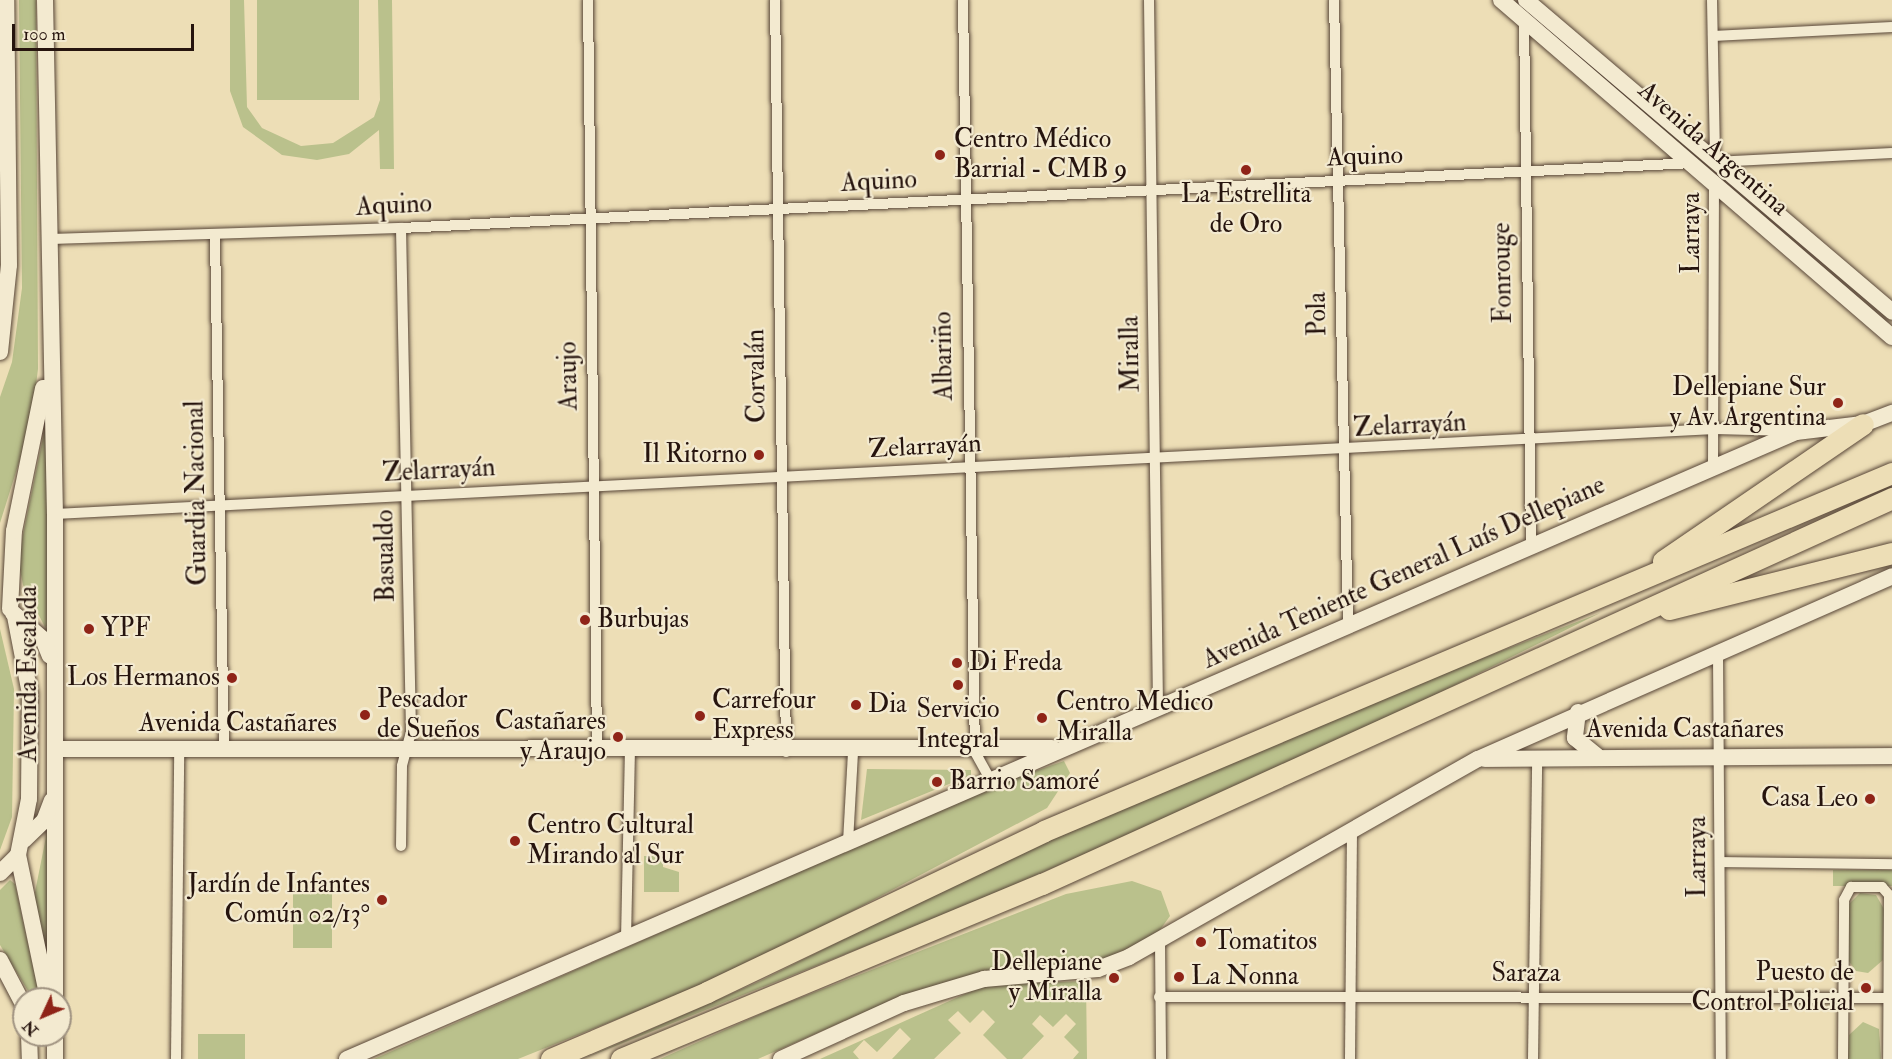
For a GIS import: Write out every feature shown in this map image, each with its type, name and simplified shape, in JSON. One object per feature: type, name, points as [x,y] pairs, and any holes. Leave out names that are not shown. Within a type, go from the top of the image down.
[{"type":"highway","points":[[1626,587],[1863,424]]},
{"type":"highway","points":[[551,1059],[707,992],[1044,831],[1626,587],[1891,473]]},
{"type":"highway","points":[[621,1059],[1042,885],[1580,635],[1892,498]]},
{"type":"highway","points":[[1580,635],[1720,593],[1892,553]]},
{"type":"street","points":[[0,352],[9,265],[6,0]]},
{"type":"street","name":"Avenida Escalada","points":[[45,0],[49,350],[55,514],[52,661],[55,749],[56,987]]},
{"type":"street","name":"Araujo","points":[[588,0],[597,751]]},
{"type":"street","name":"Corvalán","points":[[775,0],[776,209],[786,752]]},
{"type":"street","name":"Albariño","points":[[963,0],[968,468],[975,752],[990,779]]},
{"type":"street","name":"Miralla","points":[[1149,0],[1158,708]]},
{"type":"street","name":"Pola","points":[[1334,0],[1348,627]]},
{"type":"street","name":"Avenida Argentina","points":[[1501,0],[1892,337]]},
{"type":"street","name":"Avenida Argentina","points":[[1525,0],[1892,312]]},
{"type":"street","name":"Fonrouge","points":[[1525,0],[1523,174],[1531,545]]},
{"type":"street","name":"Larraya","points":[[1712,0],[1715,429],[1713,466]]},
{"type":"street","points":[[1713,36],[1892,27]]},
{"type":"street","name":"Aquino","points":[[48,239],[215,236],[401,228],[1152,192],[1338,180],[1523,174],[1892,153]]},
{"type":"street","name":"Basualdo","points":[[401,228],[411,732],[407,750],[401,846]]},
{"type":"street","name":"Guardia Nacional","points":[[215,236],[224,750]]},
{"type":"street","name":"Avenida Escalada","points":[[21,847],[30,694],[8,606],[14,531],[49,350]]},
{"type":"street","name":"Avenida Teniente General Luís Dellepiane","points":[[347,1059],[990,779],[1348,627],[1713,466],[1796,432],[1863,424],[1892,413]]},
{"type":"street","name":"Zelarrayán","points":[[55,514],[407,495],[1343,452],[1715,429],[1796,432]]},
{"type":"street","points":[[780,1059],[904,1003],[984,979],[1098,969],[1160,941],[1191,920],[1478,759],[1578,712],[1718,654],[1892,576]]},
{"type":"street","points":[[8,606],[43,639],[52,661]]},
{"type":"street","name":"Larraya","points":[[1718,654],[1721,1059]]},
{"type":"street","points":[[1578,712],[1575,738],[1597,756]]},
{"type":"street","name":"Avenida Castañares","points":[[55,749],[975,752],[1068,747]]},
{"type":"street","points":[[176,1059],[179,750]]},
{"type":"street","points":[[626,939],[630,751]]},
{"type":"street","points":[[848,842],[853,752]]},
{"type":"street","name":"Avenida Castañares","points":[[1478,759],[1720,754],[1892,756]]},
{"type":"street","points":[[1533,1059],[1532,996],[1537,758]]},
{"type":"street","points":[[0,873],[44,821],[55,792]]},
{"type":"street","points":[[1350,1059],[1352,830]]},
{"type":"street","points":[[21,847],[46,987]]},
{"type":"street","points":[[1721,862],[1892,864]]},
{"type":"street","points":[[1843,1059],[1844,900],[1851,886],[1882,887],[1890,900],[1888,1059]]},
{"type":"street","points":[[1160,941],[1161,1059]]},
{"type":"street","points":[[0,960],[14,987]]},
{"type":"street","name":"Saraza","points":[[1159,997],[1350,995],[1890,998]]},
{"type":"green space","points":[[19,0],[36,0],[38,369],[31,424],[0,523],[0,397],[12,362],[22,288]]},
{"type":"green space","points":[[230,0],[244,0],[247,107],[262,128],[301,146],[333,143],[374,117],[380,100],[378,0],[392,0],[394,169],[380,169],[379,130],[349,154],[317,160],[282,155],[243,127],[230,91]]},
{"type":"green space","points":[[257,0],[359,0],[359,100],[257,100]]},
{"type":"green space","points":[[46,423],[49,625],[45,627],[23,585],[18,559]]},
{"type":"green space","points":[[1600,613],[1341,742],[968,905],[583,1059],[760,981],[982,870],[1402,689]]},
{"type":"green space","points":[[0,629],[14,689],[12,817],[0,850]]},
{"type":"green space","points":[[1064,761],[1070,773],[1047,808],[747,967],[518,1059],[374,1059],[990,787]]},
{"type":"green space","points":[[867,769],[971,770],[971,775],[861,820]]},
{"type":"green space","points":[[50,817],[52,981],[34,897]]},
{"type":"green space","points":[[644,856],[663,856],[663,867],[679,872],[679,892],[644,892]]},
{"type":"green space","points":[[1833,870],[1892,870],[1892,886],[1833,886]]},
{"type":"green space","points":[[10,880],[15,884],[37,987],[26,987],[0,945],[0,890]]},
{"type":"green space","points":[[1132,881],[1161,891],[1170,916],[1157,934],[1110,957],[874,1008],[758,1059],[660,1059],[774,1008],[1066,894]]},
{"type":"green space","points":[[293,889],[332,889],[332,948],[293,948]]},
{"type":"green space","points":[[1860,893],[1876,895],[1884,909],[1883,960],[1868,973],[1856,971],[1848,960],[1849,904]]},
{"type":"green space","points":[[1086,981],[1087,1059],[1073,1059],[1079,1052],[1064,1037],[1076,1024],[1066,1014],[1053,1027],[1040,1015],[1032,1024],[1044,1036],[1022,1059],[1007,1059],[983,1035],[995,1022],[983,1010],[970,1023],[958,1011],[948,1020],[961,1033],[934,1059],[892,1059],[911,1039],[900,1028],[877,1052],[864,1040],[853,1052],[859,1059],[820,1059],[985,985]]},
{"type":"green space","points":[[1863,1022],[1879,1029],[1881,1059],[1848,1059],[1849,1035]]},
{"type":"green space","points":[[198,1034],[245,1034],[245,1059],[198,1059]]},
{"type":"place","name":"Centro Médico Barrial - CMB 9","points":[[940,155]]},
{"type":"place","name":"La Estrellita de Oro","points":[[1246,170]]},
{"type":"place","name":"Dellepiane Sur y Av. Argentina","points":[[1838,403]]},
{"type":"place","name":"Il Ritorno","points":[[759,455]]},
{"type":"place","name":"Burbujas","points":[[585,620]]},
{"type":"place","name":"YPF","points":[[89,629]]},
{"type":"place","name":"Di Freda","points":[[957,663]]},
{"type":"place","name":"Los Hermanos","points":[[232,678]]},
{"type":"place","name":"Servicio Integral","points":[[958,685]]},
{"type":"place","name":"Dia","points":[[856,705]]},
{"type":"place","name":"Pescador de Sueños","points":[[365,715]]},
{"type":"place","name":"Carrefour Express","points":[[700,716]]},
{"type":"place","name":"Centro Medico Miralla","points":[[1042,718]]},
{"type":"place","name":"Castañares y Araujo","points":[[618,737]]},
{"type":"place","name":"Barrio Samoré","points":[[937,782]]},
{"type":"place","name":"Casa Leo","points":[[1870,799]]},
{"type":"place","name":"Centro Cultural Mirando al Sur","points":[[515,841]]},
{"type":"place","name":"Jardín de Infantes Común 02/13°","points":[[382,900]]},
{"type":"place","name":"Tomatitos","points":[[1201,942]]},
{"type":"place","name":"La Nonna","points":[[1179,977]]},
{"type":"place","name":"Dellepiane y Miralla","points":[[1114,978]]},
{"type":"place","name":"Puesto de Control Policial","points":[[1866,988]]}]
